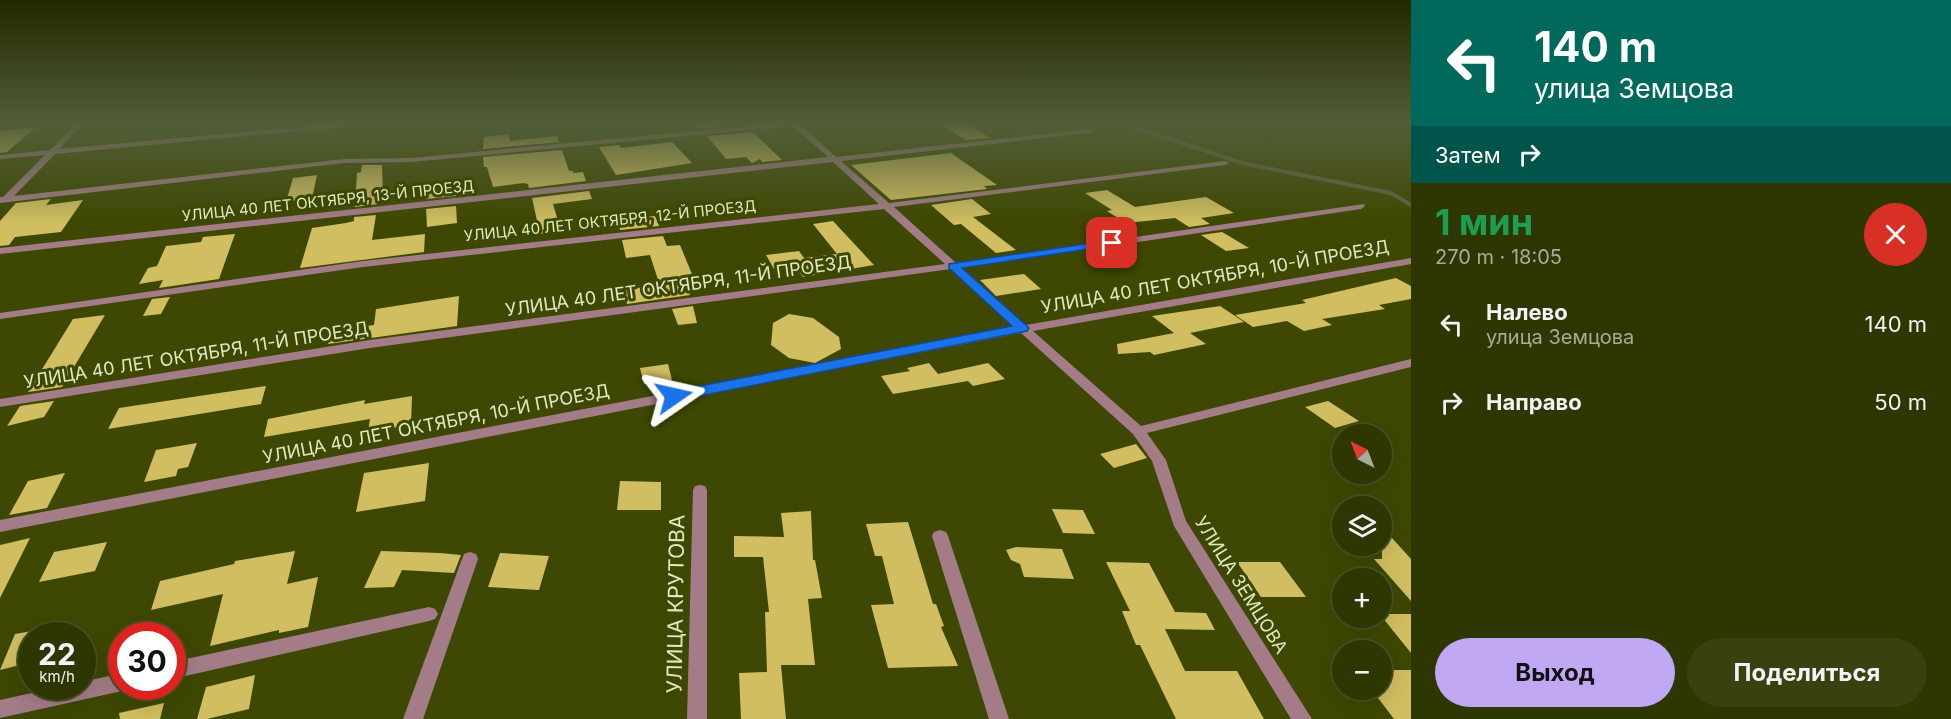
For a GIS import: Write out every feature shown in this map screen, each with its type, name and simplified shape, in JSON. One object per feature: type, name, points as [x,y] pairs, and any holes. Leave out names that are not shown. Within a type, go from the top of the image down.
[{"type":"street","points":[[0,158],[24,156]]},
{"type":"street","points":[[2,201],[46,156]]},
{"type":"street","points":[[2,201],[344,161],[411,160],[457,156]]},
{"type":"street","name":"УЛИЦА ЗЕМЦОВА","points":[[827,156],[1138,431],[1159,460],[1179,522],[1302,719]]},
{"type":"street","name":"УЛИЦА 40 ЛЕТ ОКТЯБРЯ, 13-Й ПРОЕЗД","points":[[0,251],[863,156]]},
{"type":"street","name":"УЛИЦА 40 ЛЕТ ОКТЯБРЯ, 12-Й ПРОЕЗД","points":[[0,316],[363,264],[884,206],[1225,163]]},
{"type":"street","name":"УЛИЦА 40 ЛЕТ ОКТЯБРЯ, 11-Й ПРОЕЗД","points":[[0,403],[370,344],[953,266],[1361,206]]},
{"type":"street","name":"УЛИЦА 40 ЛЕТ ОКТЯБРЯ, 10-Й ПРОЕЗД","points":[[0,526],[1022,328],[1411,261]]},
{"type":"street","points":[[1138,431],[1411,363]]},
{"type":"street","name":"УЛИЦА КРУТОВА","points":[[697,719],[700,490]]},
{"type":"street","points":[[940,536],[999,719]]},
{"type":"street","points":[[413,719],[470,559]]},
{"type":"street","points":[[186,668],[429,614]]},
{"type":"street","points":[[0,709],[108,685]]},
{"type":"building","points":[[564,156],[569,171],[583,172],[586,181],[529,188],[528,184],[524,183],[493,187],[487,167],[484,167],[483,157]]},
{"type":"building","points":[[604,156],[685,156],[692,163],[616,175]]},
{"type":"building","points":[[723,156],[777,156],[782,160],[762,162],[760,159],[752,163],[746,157],[726,159]]},
{"type":"building","points":[[930,156],[955,156],[997,185],[984,186],[987,189],[891,200],[851,165]]},
{"type":"building","points":[[362,165],[382,165],[383,196],[379,197],[378,204],[355,207],[357,173],[361,172]]},
{"type":"building","points":[[317,175],[312,199],[286,202],[293,178]]},
{"type":"building","points":[[455,188],[456,196],[426,199],[426,191]]},
{"type":"building","points":[[1107,190],[1135,207],[1206,197],[1234,213],[1201,218],[1210,224],[1189,227],[1175,218],[1126,223],[1107,211],[1112,210],[1085,193]]},
{"type":"building","points":[[589,191],[592,199],[553,204],[561,231],[540,234],[532,198]]},
{"type":"building","points":[[51,199],[46,205],[83,200],[61,232],[15,237],[9,245],[0,246],[0,221],[16,203]]},
{"type":"building","points":[[972,199],[991,214],[973,217],[1016,250],[996,253],[961,224],[954,225],[931,205]]},
{"type":"building","points":[[456,206],[457,223],[427,227],[426,209]]},
{"type":"building","points":[[376,215],[372,240],[425,234],[424,252],[300,268],[312,228],[354,221],[354,217]]},
{"type":"building","points":[[655,216],[659,226],[620,230],[618,220]]},
{"type":"building","points":[[833,221],[874,265],[803,277],[796,267],[774,269],[766,255],[799,251],[804,258],[837,254],[813,224]]},
{"type":"building","points":[[1222,232],[1249,248],[1226,251],[1201,235]]},
{"type":"building","points":[[235,234],[219,279],[159,288],[163,280],[139,284],[148,268],[157,266],[166,246],[201,242],[203,237]]},
{"type":"building","points":[[663,236],[667,246],[680,245],[694,279],[685,279],[690,295],[627,304],[624,289],[660,286],[650,255],[626,258],[622,240]]},
{"type":"building","points":[[1024,274],[1041,289],[996,296],[980,280]]},
{"type":"building","points":[[1396,278],[1411,286],[1411,299],[1379,305],[1385,309],[1322,319],[1332,325],[1304,331],[1287,321],[1253,327],[1235,315],[1306,303],[1302,300]]},
{"type":"building","points":[[459,296],[457,326],[328,344],[330,331],[374,325],[376,309]]},
{"type":"building","points":[[170,297],[161,314],[143,316],[152,299]]},
{"type":"building","points":[[693,306],[697,323],[678,325],[672,309]]},
{"type":"building","points":[[1220,306],[1244,322],[1190,333],[1206,344],[1154,355],[1150,352],[1118,354],[1117,344],[1174,333],[1152,316]]},
{"type":"building","points":[[789,314],[813,318],[839,337],[841,349],[815,363],[789,358],[771,345],[773,323]]},
{"type":"building","points":[[105,315],[62,387],[28,392],[73,319]]},
{"type":"building","points":[[929,363],[938,374],[988,363],[1005,379],[973,386],[968,381],[893,394],[881,376],[910,371],[907,368]]},
{"type":"building","points":[[668,364],[672,380],[644,384],[640,368]]},
{"type":"building","points":[[266,386],[261,404],[108,429],[119,408]]},
{"type":"building","points":[[412,396],[411,425],[368,432],[370,419],[264,437],[268,419],[365,400],[364,404]]},
{"type":"building","points":[[54,401],[44,417],[7,426],[20,406]]},
{"type":"building","points":[[1328,401],[1359,421],[1349,424],[1332,424],[1332,426],[1305,407]]},
{"type":"building","points":[[197,443],[188,467],[178,469],[176,476],[144,482],[156,450]]},
{"type":"building","points":[[1136,444],[1147,458],[1114,468],[1100,454]]},
{"type":"building","points":[[429,463],[425,501],[356,512],[364,473]]},
{"type":"building","points":[[65,473],[47,508],[9,515],[28,481]]},
{"type":"building","points":[[620,481],[661,482],[661,510],[617,510]]},
{"type":"building","points":[[1052,509],[1083,510],[1095,534],[1063,533]]},
{"type":"building","points":[[811,511],[813,560],[815,560],[822,598],[808,599],[815,665],[781,665],[786,719],[741,719],[739,673],[767,672],[765,612],[769,612],[763,557],[734,557],[734,536],[784,537],[781,513]]},
{"type":"building","points":[[908,522],[933,604],[936,604],[944,626],[941,627],[958,666],[888,668],[871,605],[894,604],[882,556],[875,556],[866,524]]},
{"type":"building","points":[[30,538],[0,598],[0,545]]},
{"type":"building","points":[[1392,538],[1411,559],[1411,601],[1392,579],[1392,568],[1382,568],[1374,559],[1382,559],[1382,556],[1392,556]]},
{"type":"building","points":[[107,542],[95,571],[39,582],[54,552]]},
{"type":"building","points":[[1016,547],[1062,549],[1074,579],[1024,577],[1020,564],[1011,560],[1006,550]]},
{"type":"building","points":[[295,551],[287,584],[318,577],[308,627],[279,633],[279,630],[210,646],[223,594],[151,610],[160,581],[234,564],[235,561]]},
{"type":"building","points":[[381,551],[461,555],[454,573],[402,570],[394,587],[364,588]]},
{"type":"building","points":[[500,553],[549,556],[539,590],[488,587]]},
{"type":"building","points":[[1106,562],[1149,563],[1175,612],[1206,613],[1215,630],[1165,629],[1185,671],[1237,671],[1264,719],[1176,719],[1140,645],[1136,645],[1122,611],[1130,611]]},
{"type":"building","points":[[1237,562],[1280,562],[1306,597],[1261,597]]},
{"type":"building","points":[[1392,614],[1411,614],[1411,653],[1391,628]]},
{"type":"building","points":[[18,633],[18,666],[0,670],[15,634]]},
{"type":"building","points":[[1392,670],[1411,670],[1411,719],[1394,719],[1380,700],[1392,700]]},
{"type":"building","points":[[255,675],[249,709],[207,719],[197,719],[206,687]]},
{"type":"building","points":[[164,703],[160,719],[120,719],[119,713]]},
{"type":"waterway","points":[[1220,156],[1242,163],[1391,193],[1411,205]]},
{"type":"route","points":[[674,396],[1022,328],[953,266],[1112,243]]}]
